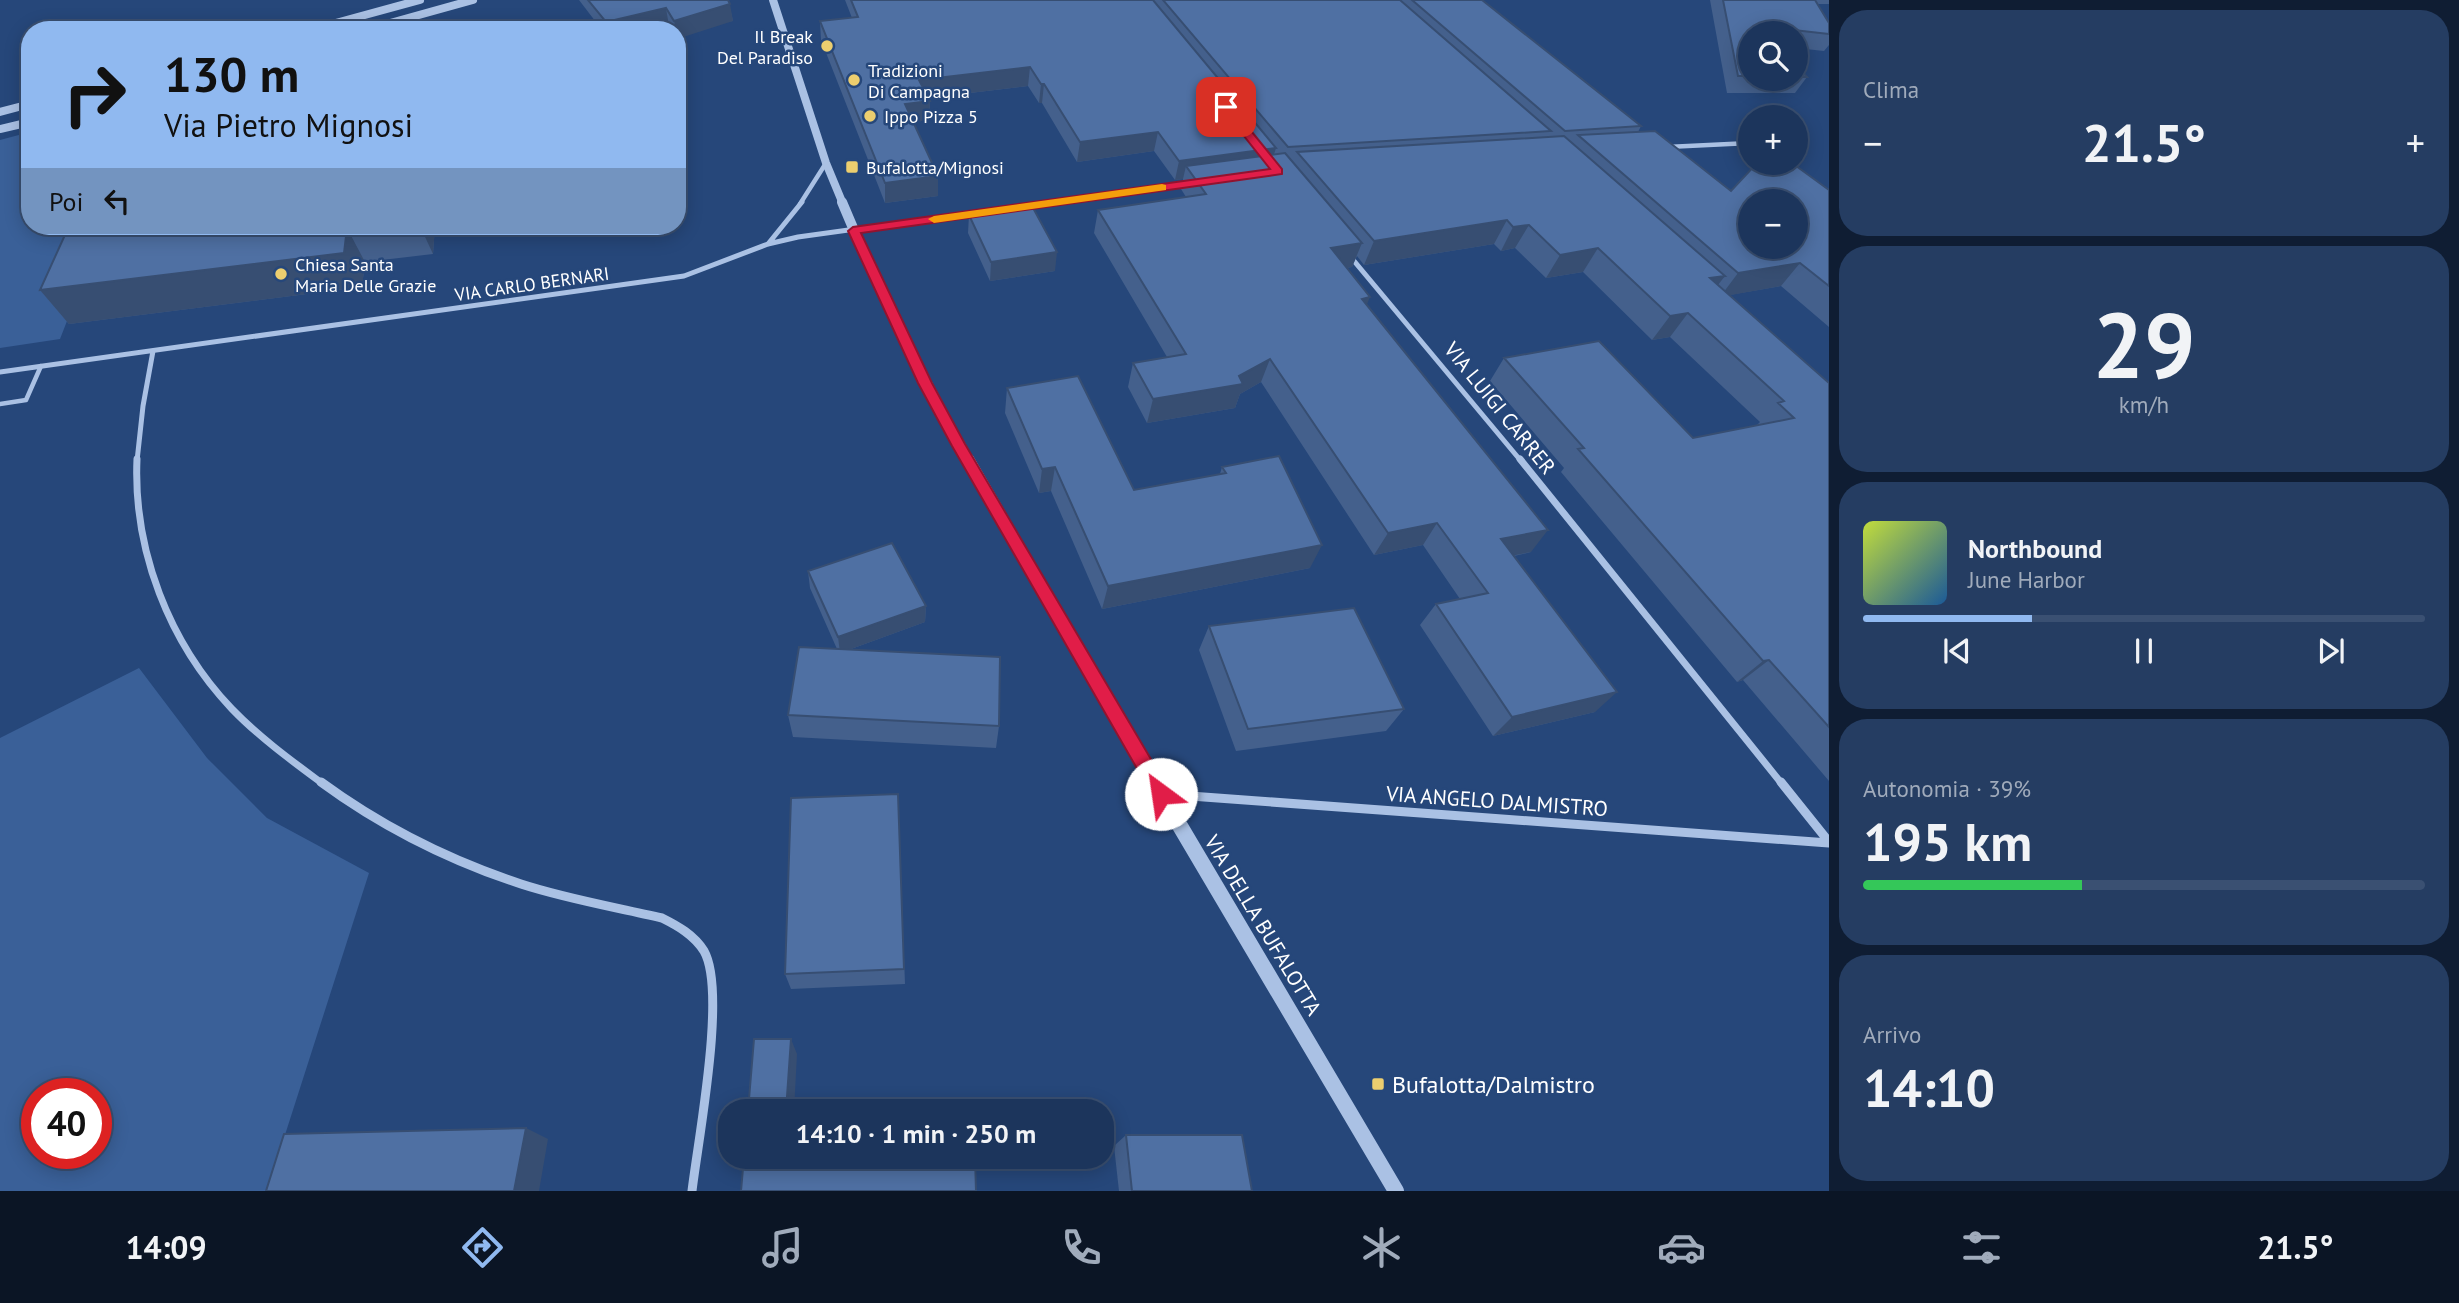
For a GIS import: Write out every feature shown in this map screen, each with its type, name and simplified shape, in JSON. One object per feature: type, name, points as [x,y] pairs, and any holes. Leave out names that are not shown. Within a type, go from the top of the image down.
[{"type":"street","points":[[343,21],[420,0]]},
{"type":"street","points":[[397,21],[473,0]]},
{"type":"street","name":"VIA DELLA BUFALOTTA","points":[[773,0],[827,163],[853,231],[925,383],[1161,794],[1396,1191]]},
{"type":"street","points":[[0,112],[21,106]]},
{"type":"street","points":[[0,129],[21,124]]},
{"type":"street","points":[[1657,148],[1738,144]]},
{"type":"street","points":[[768,244],[807,196],[827,163]]},
{"type":"street","name":"VIA CARLO BERNARI","points":[[0,372],[684,276],[768,244],[809,235],[1197,183]]},
{"type":"street","name":"VIA LUIGI CARRER","points":[[1340,244],[1464,390],[1829,842]]},
{"type":"street","points":[[153,351],[140,419],[136,463],[142,531],[151,571],[169,610],[208,678],[233,710],[320,783],[372,815],[503,878],[662,918],[679,925],[694,935],[707,955],[714,986],[714,1007],[692,1191]]},
{"type":"street","name":"VIA ANGELO DALMISTRO","points":[[1161,794],[1829,842]]},
{"type":"lane","points":[[0,404],[26,400],[41,366]]},
{"type":"shaded area","points":[[21,134],[21,235],[100,235],[60,339],[0,348],[0,140]]},
{"type":"shaded area","points":[[139,668],[207,758],[267,818],[369,873],[267,1191],[0,1191],[0,738]]},
{"type":"building","points":[[588,0],[728,0],[730,4],[674,21],[666,8],[605,21]]},
{"type":"building","points":[[851,0],[1153,0],[1276,148],[1179,161],[1158,132],[1080,142],[1044,84],[1041,84],[1030,67],[919,80],[930,101],[905,104],[938,176],[885,183],[820,21],[858,17]]},
{"type":"building","points":[[1163,0],[1400,0],[1551,131],[1288,147]]},
{"type":"building","points":[[1412,0],[1482,0],[1641,126],[1565,131]]},
{"type":"building","points":[[1723,0],[1815,0],[1829,23],[1829,34],[1808,32],[1808,21],[1738,21],[1738,76]]},
{"type":"building","points":[[1655,131],[1731,191],[1746,175],[1808,175],[1829,190],[1829,286],[1800,263],[1738,273],[1578,135]]},
{"type":"building","points":[[1564,136],[1725,276],[1710,278],[1829,383],[1829,727],[1769,660],[1763,661],[1578,449],[1584,448],[1504,358],[1599,341],[1693,438],[1794,418],[1778,403],[1784,401],[1688,313],[1670,316],[1598,248],[1560,255],[1529,225],[1513,227],[1507,220],[1374,241],[1297,152]]},
{"type":"building","points":[[1285,153],[1362,243],[1331,248],[1370,297],[1362,299],[1548,530],[1501,539],[1617,692],[1512,717],[1436,604],[1488,593],[1437,523],[1388,533],[1270,359],[1239,376],[1243,384],[1153,399],[1133,363],[1186,354],[1098,210],[1206,194],[1186,166]]},
{"type":"building","points":[[1032,206],[1057,252],[991,262],[969,215]]},
{"type":"building","points":[[65,235],[346,235],[344,253],[40,290]]},
{"type":"building","points":[[1078,376],[1134,490],[1226,473],[1222,467],[1279,456],[1322,545],[1108,586],[1055,467],[1042,469],[1007,388]]},
{"type":"building","points":[[892,543],[926,606],[838,637],[808,571]]},
{"type":"building","points":[[1354,608],[1404,709],[1248,729],[1209,626]]},
{"type":"building","points":[[799,647],[1000,657],[999,726],[788,715]]},
{"type":"building","points":[[898,794],[904,969],[785,974],[791,798]]},
{"type":"building","points":[[754,1039],[791,1039],[787,1099],[749,1099]]},
{"type":"building","points":[[526,1128],[514,1191],[266,1191],[284,1134]]},
{"type":"building","points":[[1126,1135],[1242,1135],[1252,1191],[1132,1191]]},
{"type":"building","points":[[743,1169],[975,1169],[976,1191],[741,1191]]},
{"type":"slow traffic","points":[[934,219],[1162,187]]},
{"type":"place","name":"Il Break Del Paradiso","points":[[827,46]]},
{"type":"place","name":"Tradizioni Di Campagna","points":[[854,80]]},
{"type":"place","name":"Ippo Pizza 5","points":[[870,116]]},
{"type":"place","name":"Bufalotta/Mignosi","points":[[852,167]]},
{"type":"place","name":"Chiesa Santa Maria Delle Grazie","points":[[281,274]]},
{"type":"place","name":"Bufalotta/Dalmistro","points":[[1378,1084]]},
{"type":"route","points":[[1161,794],[959,446],[925,383],[853,231],[1278,171],[1226,107]]}]
